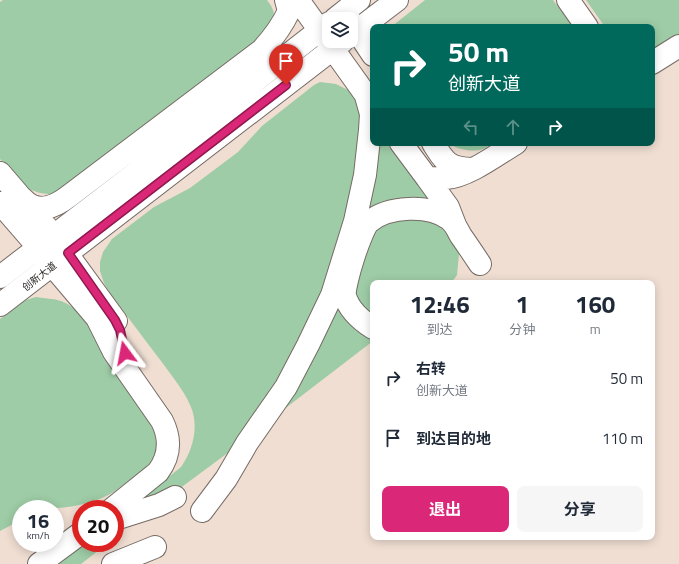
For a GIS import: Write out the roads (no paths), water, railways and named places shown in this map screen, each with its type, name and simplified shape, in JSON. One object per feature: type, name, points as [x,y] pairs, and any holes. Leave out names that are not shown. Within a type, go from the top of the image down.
[{"type":"street","points":[[28,205],[46,208],[61,202],[262,50],[276,35],[289,11],[286,0]]},
{"type":"street","points":[[298,0],[322,13]]},
{"type":"street","name":"创新大道","points":[[358,17],[397,0]]},
{"type":"street","points":[[568,0],[585,24]]},
{"type":"street","name":"创新大道","points":[[0,277],[322,39]]},
{"type":"street","points":[[358,40],[370,52]]},
{"type":"street","name":"创新大道","points":[[0,305],[60,259],[322,41]]},
{"type":"street","points":[[655,60],[679,46]]},
{"type":"street","points":[[351,48],[370,101]]},
{"type":"street","points":[[202,511],[226,479],[247,443],[286,388],[332,294],[355,221],[365,175],[370,130]]},
{"type":"street","points":[[403,146],[448,207],[457,229]]},
{"type":"street","points":[[435,146],[450,165],[459,168],[472,169]]},
{"type":"street","points":[[427,178],[447,178],[456,176],[472,169],[511,146]]},
{"type":"street","points":[[0,173],[28,205],[46,242]]},
{"type":"street","points":[[0,203],[46,242],[115,320],[120,330],[132,380],[162,421],[166,430],[168,449],[158,472],[123,500]]},
{"type":"street","points":[[370,326],[352,310],[345,295],[347,277],[362,233],[367,224],[375,218],[394,211],[415,209],[438,213],[451,220],[480,264]]},
{"type":"street","points":[[124,516],[159,505],[175,497]]},
{"type":"street","points":[[39,564],[72,540]]},
{"type":"street","points":[[113,564],[155,547]]}]
